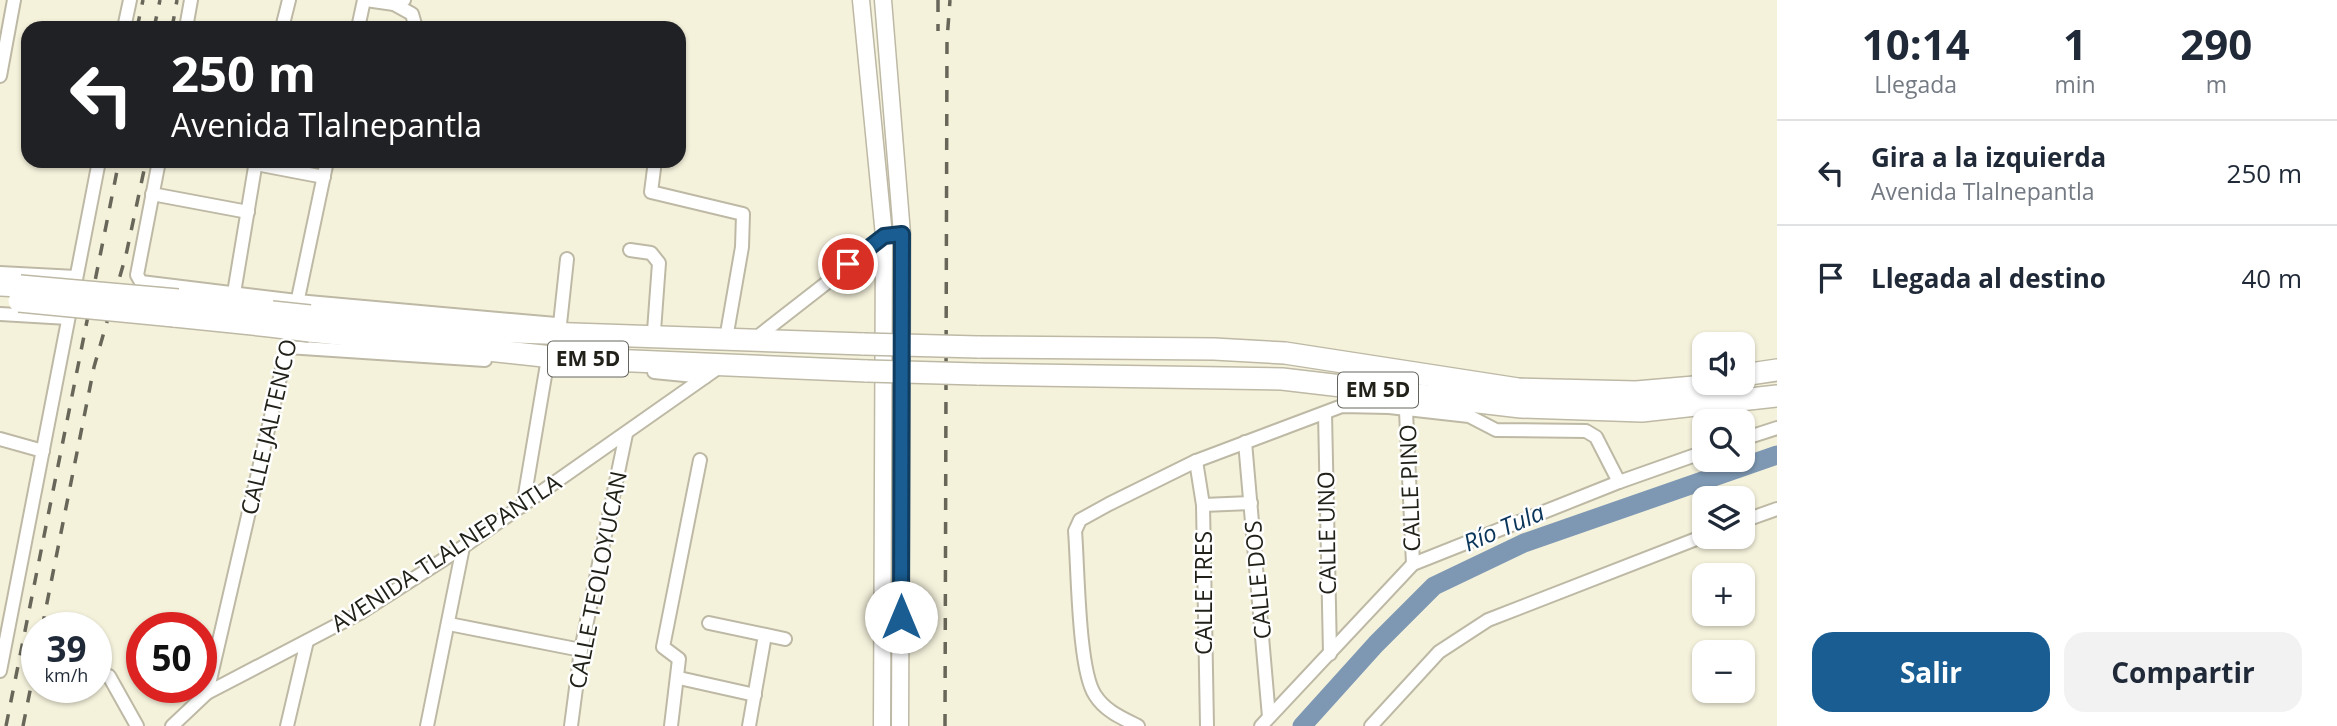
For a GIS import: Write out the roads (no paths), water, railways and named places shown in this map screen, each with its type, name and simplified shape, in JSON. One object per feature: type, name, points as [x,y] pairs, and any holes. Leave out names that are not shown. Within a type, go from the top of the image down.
[{"type":"highway","name":"EM 5D","points":[[10,293],[271,319],[306,316],[460,330],[864,344],[1214,349],[1285,353],[1518,389],[1636,392],[1692,386]]},
{"type":"highway","name":"EM 5D","points":[[306,316],[562,358],[977,374],[1282,379],[1521,407],[1628,411],[1777,396]]},
{"type":"highway","points":[[1755,376],[1777,370]]},
{"type":"highway","name":"EM 5D","points":[[1755,380],[1777,378]]},
{"type":"main road","points":[[861,0],[884,236],[882,726]]},
{"type":"main road","points":[[883,0],[902,234],[900,726]]},
{"type":"street","points":[[0,76],[14,0]]},
{"type":"street","points":[[126,21],[130,0]]},
{"type":"street","points":[[187,21],[191,0]]},
{"type":"street","points":[[284,21],[289,0]]},
{"type":"street","points":[[360,21],[365,0],[399,2],[412,14],[414,21]]},
{"type":"street","points":[[1,663],[98,168]]},
{"type":"street","points":[[158,168],[137,279],[234,293],[306,316],[762,334],[884,236],[902,234]]},
{"type":"street","points":[[234,293],[255,168]]},
{"type":"street","points":[[283,168],[324,177]]},
{"type":"street","name":"CALLE JALTENCO","points":[[217,650],[287,347],[306,316],[326,168]]},
{"type":"street","points":[[654,168],[650,192],[743,214],[742,247],[727,333]]},
{"type":"street","points":[[152,194],[248,212]]},
{"type":"street","points":[[629,250],[651,253],[659,262],[654,331]]},
{"type":"street","points":[[560,324],[567,259]]},
{"type":"street","points":[[0,272],[76,277]]},
{"type":"street","points":[[0,314],[68,318]]},
{"type":"street","points":[[287,347],[547,364],[523,506]]},
{"type":"street","name":"AVENIDA TLALNEPANTLA","points":[[217,688],[360,613],[523,506],[710,373],[547,364]]},
{"type":"street","name":"CALLE PINO","points":[[1138,726],[1102,706],[1092,692],[1085,660],[1075,531],[1080,520],[1109,503],[1196,461],[1342,407],[1389,407],[1469,416],[1496,430],[1586,431],[1596,437],[1619,482]]},
{"type":"street","name":"CALLE PINO","points":[[1406,411],[1413,564]]},
{"type":"street","name":"CALLE UNO","points":[[1325,413],[1330,654]]},
{"type":"street","points":[[1755,435],[1777,428]]},
{"type":"street","name":"CALLE TEOLOYUCAN","points":[[571,726],[581,650],[626,434]]},
{"type":"street","points":[[0,439],[43,451]]},
{"type":"street","name":"CALLE DOS","points":[[1245,442],[1265,722]]},
{"type":"street","points":[[1265,722],[1413,564],[1619,482],[1692,456]]},
{"type":"street","points":[[671,726],[679,678],[678,655],[666,652],[663,647],[700,460]]},
{"type":"street","name":"CALLE TRES","points":[[1196,461],[1203,505],[1207,726]]},
{"type":"street","points":[[1203,505],[1251,503]]},
{"type":"street","points":[[1755,517],[1777,509]]},
{"type":"street","points":[[1371,726],[1439,652],[1488,620],[1692,541]]},
{"type":"street","points":[[427,726],[463,547]]},
{"type":"street","points":[[709,623],[785,639]]},
{"type":"street","points":[[449,624],[581,650]]},
{"type":"street","points":[[749,726],[765,635]]},
{"type":"street","points":[[287,726],[307,641]]},
{"type":"street","points":[[679,678],[755,695]]},
{"type":"street","points":[[112,681],[137,726]]},
{"type":"street","name":"AVENIDA TLALNEPANTLA","points":[[172,726],[196,703]]},
{"type":"waterway","name":"Río Tula","points":[[1302,726],[1376,644],[1434,586],[1524,543],[1777,455]]},
{"type":"railway","points":[[138,21],[143,0]]},
{"type":"railway","points":[[156,21],[160,0]]},
{"type":"railway","points":[[173,21],[177,0]]},
{"type":"railway","points":[[938,0],[938,31]]},
{"type":"railway","points":[[945,726],[947,40],[950,0]]},
{"type":"railway","points":[[6,726],[118,168]]},
{"type":"railway","points":[[45,612],[94,367],[126,255],[145,168]]},
{"type":"railway","points":[[23,726],[28,703]]}]
